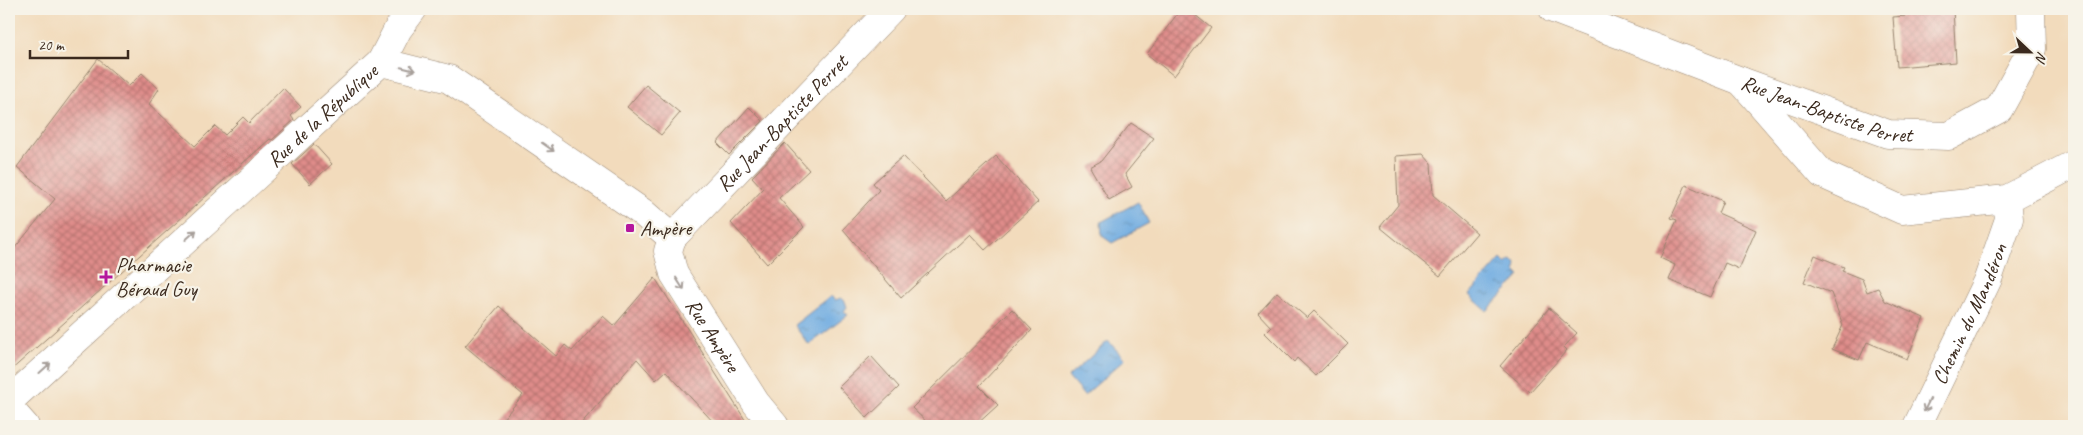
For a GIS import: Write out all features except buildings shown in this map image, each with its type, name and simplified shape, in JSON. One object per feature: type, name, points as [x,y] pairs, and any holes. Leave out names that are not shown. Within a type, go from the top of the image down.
[{"type":"street","points":[[381,62],[398,29],[413,9]]},
{"type":"street","name":"Rue Jean-Baptiste Perret","points":[[672,238],[891,9]]},
{"type":"street","name":"Rue Jean-Baptiste Perret","points":[[1553,9],[1740,81],[1888,134],[1949,136],[1999,109],[2032,49],[2031,9]]},
{"type":"street","name":"Rue de la République","points":[[9,401],[381,62],[449,79],[642,212],[672,238]]},
{"type":"street","points":[[1740,81],[1822,174],[1902,210],[2007,199],[2074,164]]},
{"type":"street","name":"Chemin du Mandéron","points":[[1917,426],[1988,279],[2009,218],[2007,199]]},
{"type":"street","name":"Rue Ampère","points":[[672,238],[668,252],[674,274],[756,403],[776,426]]},
{"type":"street","points":[[9,408],[25,426]]},
{"type":"water","points":[[1138,202],[1149,223],[1112,243],[1102,236],[1101,222]]},
{"type":"water","points":[[1501,259],[1506,264],[1511,260],[1515,262],[1517,267],[1515,271],[1520,276],[1487,311],[1469,295]]},
{"type":"water","points":[[831,296],[835,300],[841,298],[845,301],[847,307],[844,311],[848,315],[809,345],[794,325]]},
{"type":"water","points":[[1108,341],[1125,359],[1084,396],[1068,377]]},
{"type":"place","name":"Ampère","points":[[630,228]]},
{"type":"place","name":"Pharmacie Béraud Guy","points":[[106,277]]}]
